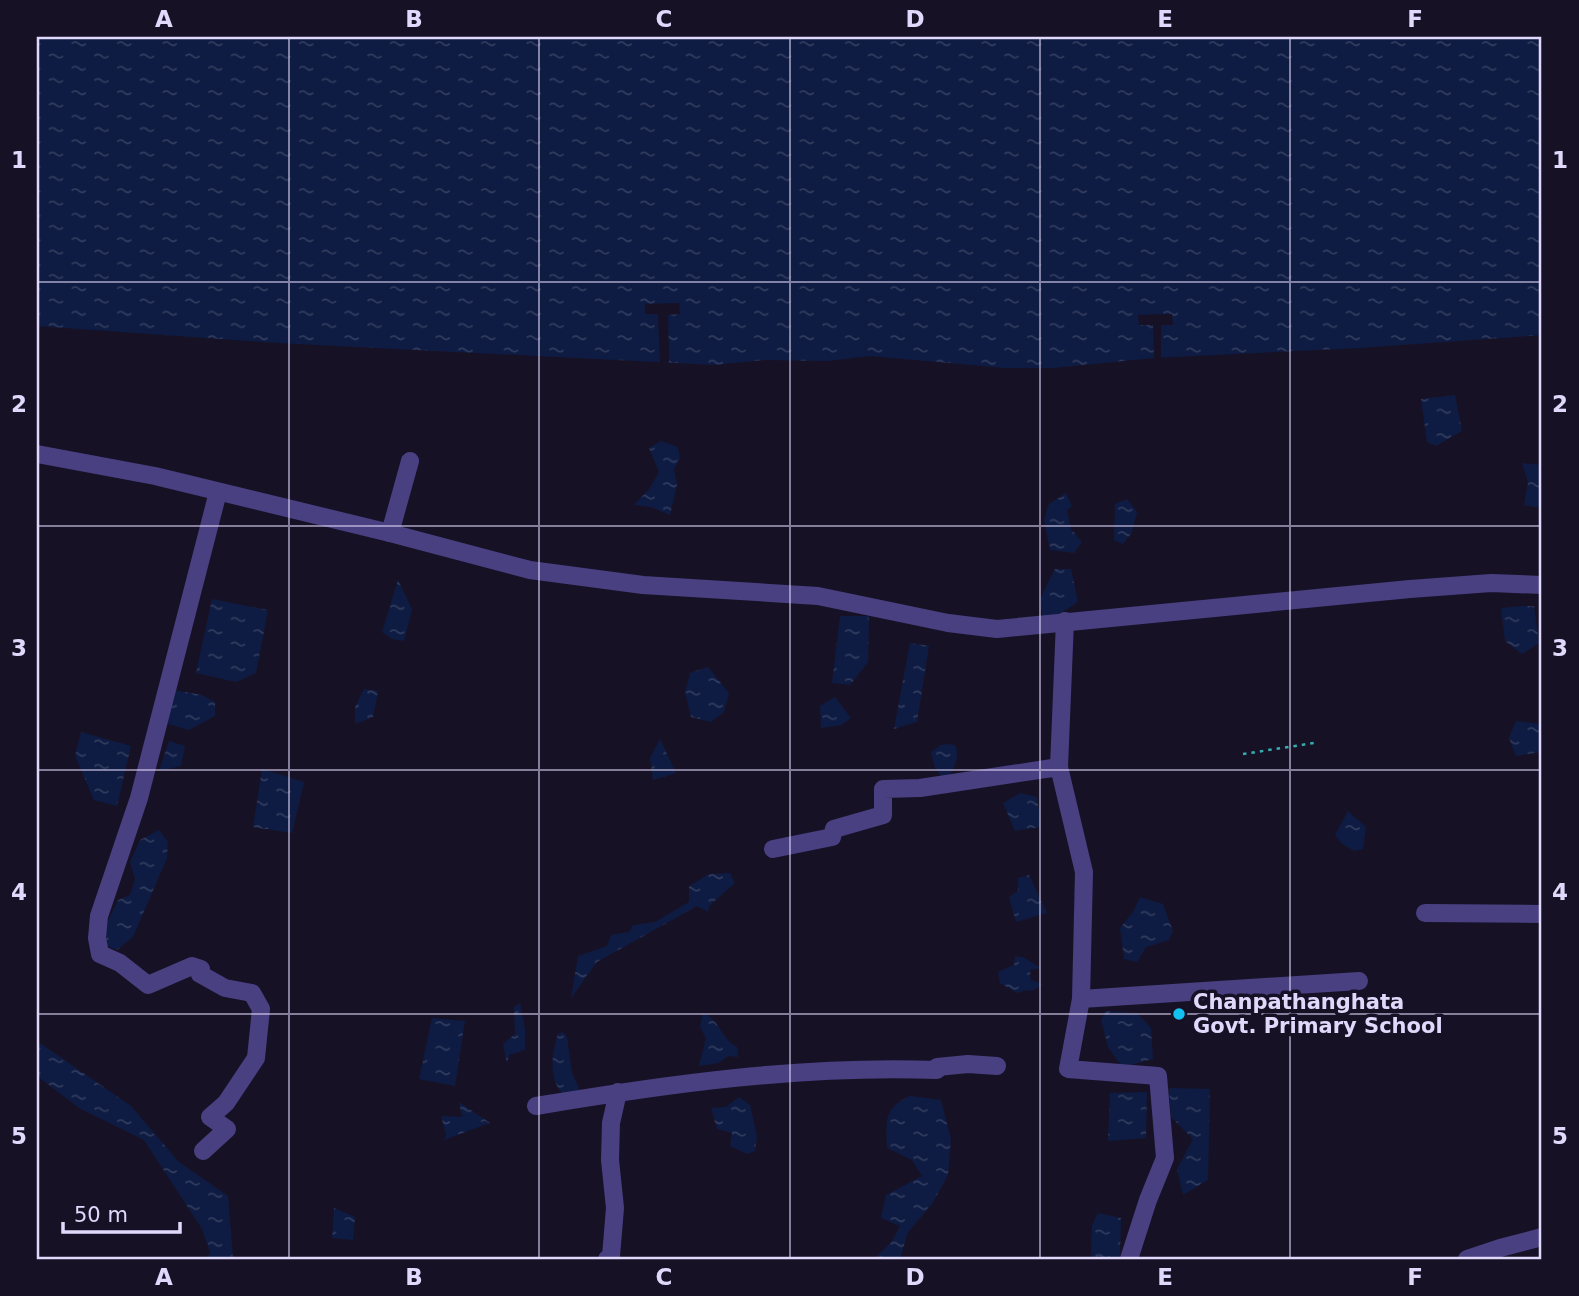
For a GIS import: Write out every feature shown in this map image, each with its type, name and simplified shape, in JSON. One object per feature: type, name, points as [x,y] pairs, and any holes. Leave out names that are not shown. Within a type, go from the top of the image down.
[{"type":"street","points":[[37,454],[155,476],[530,570],[643,584],[818,596],[948,623],[997,629],[1410,589],[1491,583],[1542,585]]},
{"type":"street","points":[[390,533],[411,461]]},
{"type":"street","points":[[203,1151],[228,1129],[210,1117],[226,1103],[256,1058],[261,1009],[252,993],[225,988],[200,974],[201,968],[191,966],[148,985],[120,963],[100,954],[96,938],[99,916],[139,798],[218,492]]},
{"type":"street","points":[[1065,621],[1059,767],[1084,872],[1081,999],[1068,1069],[1158,1076],[1165,1158],[1129,1259]]},
{"type":"street","points":[[773,849],[832,837],[834,829],[883,815],[883,789],[920,788],[1059,767]]},
{"type":"street","points":[[1425,913],[1542,914]]},
{"type":"street","points":[[1081,999],[1359,981]]},
{"type":"street","points":[[536,1106],[618,1092],[834,1070],[937,1070],[937,1067],[948,1065],[997,1066]]},
{"type":"street","points":[[607,1259],[611,1255],[615,1209],[610,1160],[611,1122],[618,1092]]},
{"type":"street","points":[[1467,1259],[1542,1237]]},
{"type":"path","points":[[1243,754],[1314,743]]},
{"type":"water","points":[[37,37],[1542,37],[1542,335],[1359,348],[1154,358],[1053,368],[1005,368],[870,356],[827,361],[764,360],[715,365],[277,343],[37,326]]},
{"type":"water","points":[[1455,395],[1462,431],[1436,446],[1427,442],[1421,399]]},
{"type":"water","points":[[661,441],[678,447],[680,459],[674,469],[677,485],[670,515],[651,507],[634,505],[650,488],[659,472],[649,448]]},
{"type":"water","points":[[1522,463],[1542,465],[1542,508],[1524,505],[1528,482]]},
{"type":"water","points":[[1066,493],[1072,506],[1067,510],[1071,529],[1082,542],[1074,553],[1050,550],[1044,520],[1049,504]]},
{"type":"water","points":[[1127,499],[1137,512],[1132,532],[1123,544],[1114,540],[1115,504]]},
{"type":"water","points":[[1055,569],[1071,569],[1078,602],[1044,624],[1040,599]]},
{"type":"water","points":[[398,580],[412,609],[404,641],[392,639],[382,632]]},
{"type":"water","points":[[212,599],[268,610],[256,673],[236,682],[196,673]]},
{"type":"water","points":[[1534,606],[1539,643],[1522,654],[1505,641],[1501,608]]},
{"type":"water","points":[[840,616],[869,616],[868,662],[850,685],[832,683]]},
{"type":"water","points":[[910,643],[929,646],[917,722],[894,729]]},
{"type":"water","points":[[708,667],[729,693],[724,712],[711,722],[691,717],[685,692],[690,673]]},
{"type":"water","points":[[364,689],[378,691],[373,717],[355,724],[355,707]]},
{"type":"water","points":[[174,690],[202,695],[215,702],[215,716],[189,730],[165,723]]},
{"type":"water","points":[[835,697],[851,718],[842,725],[821,728],[820,706]]},
{"type":"water","points":[[1516,721],[1542,724],[1542,752],[1516,756],[1509,738]]},
{"type":"water","points":[[81,732],[131,746],[117,806],[94,800],[75,756]]},
{"type":"water","points":[[660,739],[676,773],[653,780],[650,758]]},
{"type":"water","points":[[169,741],[185,746],[181,766],[159,771]]},
{"type":"water","points":[[948,744],[955,745],[956,761],[949,776],[942,777],[935,768],[931,752]]},
{"type":"water","points":[[262,769],[304,782],[292,833],[253,827]]},
{"type":"water","points":[[1020,793],[1037,797],[1041,827],[1015,831],[1003,803]]},
{"type":"water","points":[[1348,811],[1366,827],[1363,849],[1354,851],[1341,843],[1335,835]]},
{"type":"water","points":[[159,830],[168,842],[167,858],[133,937],[117,950],[102,944],[108,921],[118,900],[130,895],[135,879],[130,862],[140,840]]},
{"type":"water","points":[[730,873],[735,883],[709,906],[708,912],[697,906],[597,962],[571,998],[578,956],[607,946],[611,935],[629,932],[633,925],[655,922],[689,902],[689,886],[709,874]]},
{"type":"water","points":[[1029,875],[1047,913],[1016,922],[1009,897],[1018,891],[1018,878]]},
{"type":"water","points":[[1140,897],[1163,904],[1173,931],[1169,940],[1146,947],[1137,962],[1124,959],[1120,928],[1133,912]]},
{"type":"water","points":[[1015,956],[1023,957],[1041,968],[1030,970],[1031,980],[1043,984],[1032,991],[1017,993],[1000,983],[998,972],[1014,965]]},
{"type":"water","points":[[520,1003],[525,1029],[525,1050],[509,1055],[507,1064],[503,1044],[515,1034],[514,1007]]},
{"type":"water","points":[[1106,1011],[1137,1013],[1151,1028],[1153,1059],[1122,1067],[1108,1047],[1101,1020]]},
{"type":"water","points":[[703,1013],[713,1020],[737,1047],[738,1057],[728,1056],[719,1063],[699,1066],[706,1038],[700,1027]]},
{"type":"water","points":[[432,1018],[465,1021],[455,1086],[419,1079]]},
{"type":"water","points":[[563,1032],[567,1037],[572,1073],[579,1088],[577,1092],[562,1093],[553,1072],[554,1049],[558,1034]]},
{"type":"water","points":[[37,1041],[131,1106],[179,1162],[228,1196],[233,1259],[207,1259],[210,1252],[202,1229],[144,1140],[79,1108],[37,1076]]},
{"type":"water","points":[[1169,1088],[1210,1089],[1208,1180],[1183,1195],[1177,1169],[1193,1139],[1171,1117]]},
{"type":"water","points":[[1147,1092],[1146,1138],[1108,1141],[1110,1093]]},
{"type":"water","points":[[910,1096],[941,1100],[951,1140],[948,1175],[932,1204],[908,1232],[900,1259],[874,1259],[892,1241],[900,1226],[881,1218],[886,1195],[922,1176],[912,1160],[887,1148],[888,1117],[895,1106]]},
{"type":"water","points":[[739,1097],[750,1105],[757,1136],[755,1151],[747,1154],[730,1146],[732,1133],[717,1129],[711,1108],[726,1107]]},
{"type":"water","points":[[459,1102],[490,1123],[444,1140],[446,1135],[441,1116],[462,1117]]},
{"type":"water","points":[[334,1208],[355,1217],[353,1240],[332,1238]]},
{"type":"water","points":[[1098,1213],[1121,1218],[1120,1259],[1091,1259],[1092,1225]]},
{"type":"pier","points":[[679,303],[680,314],[668,315],[669,362],[660,363],[658,314],[645,314],[645,304]]},
{"type":"pier","points":[[1172,314],[1173,325],[1161,325],[1161,358],[1154,358],[1153,325],[1139,325],[1138,315]]},
{"type":"place","name":"Chanpathanghata Govt. Primary School","points":[[1179,1014]]}]
